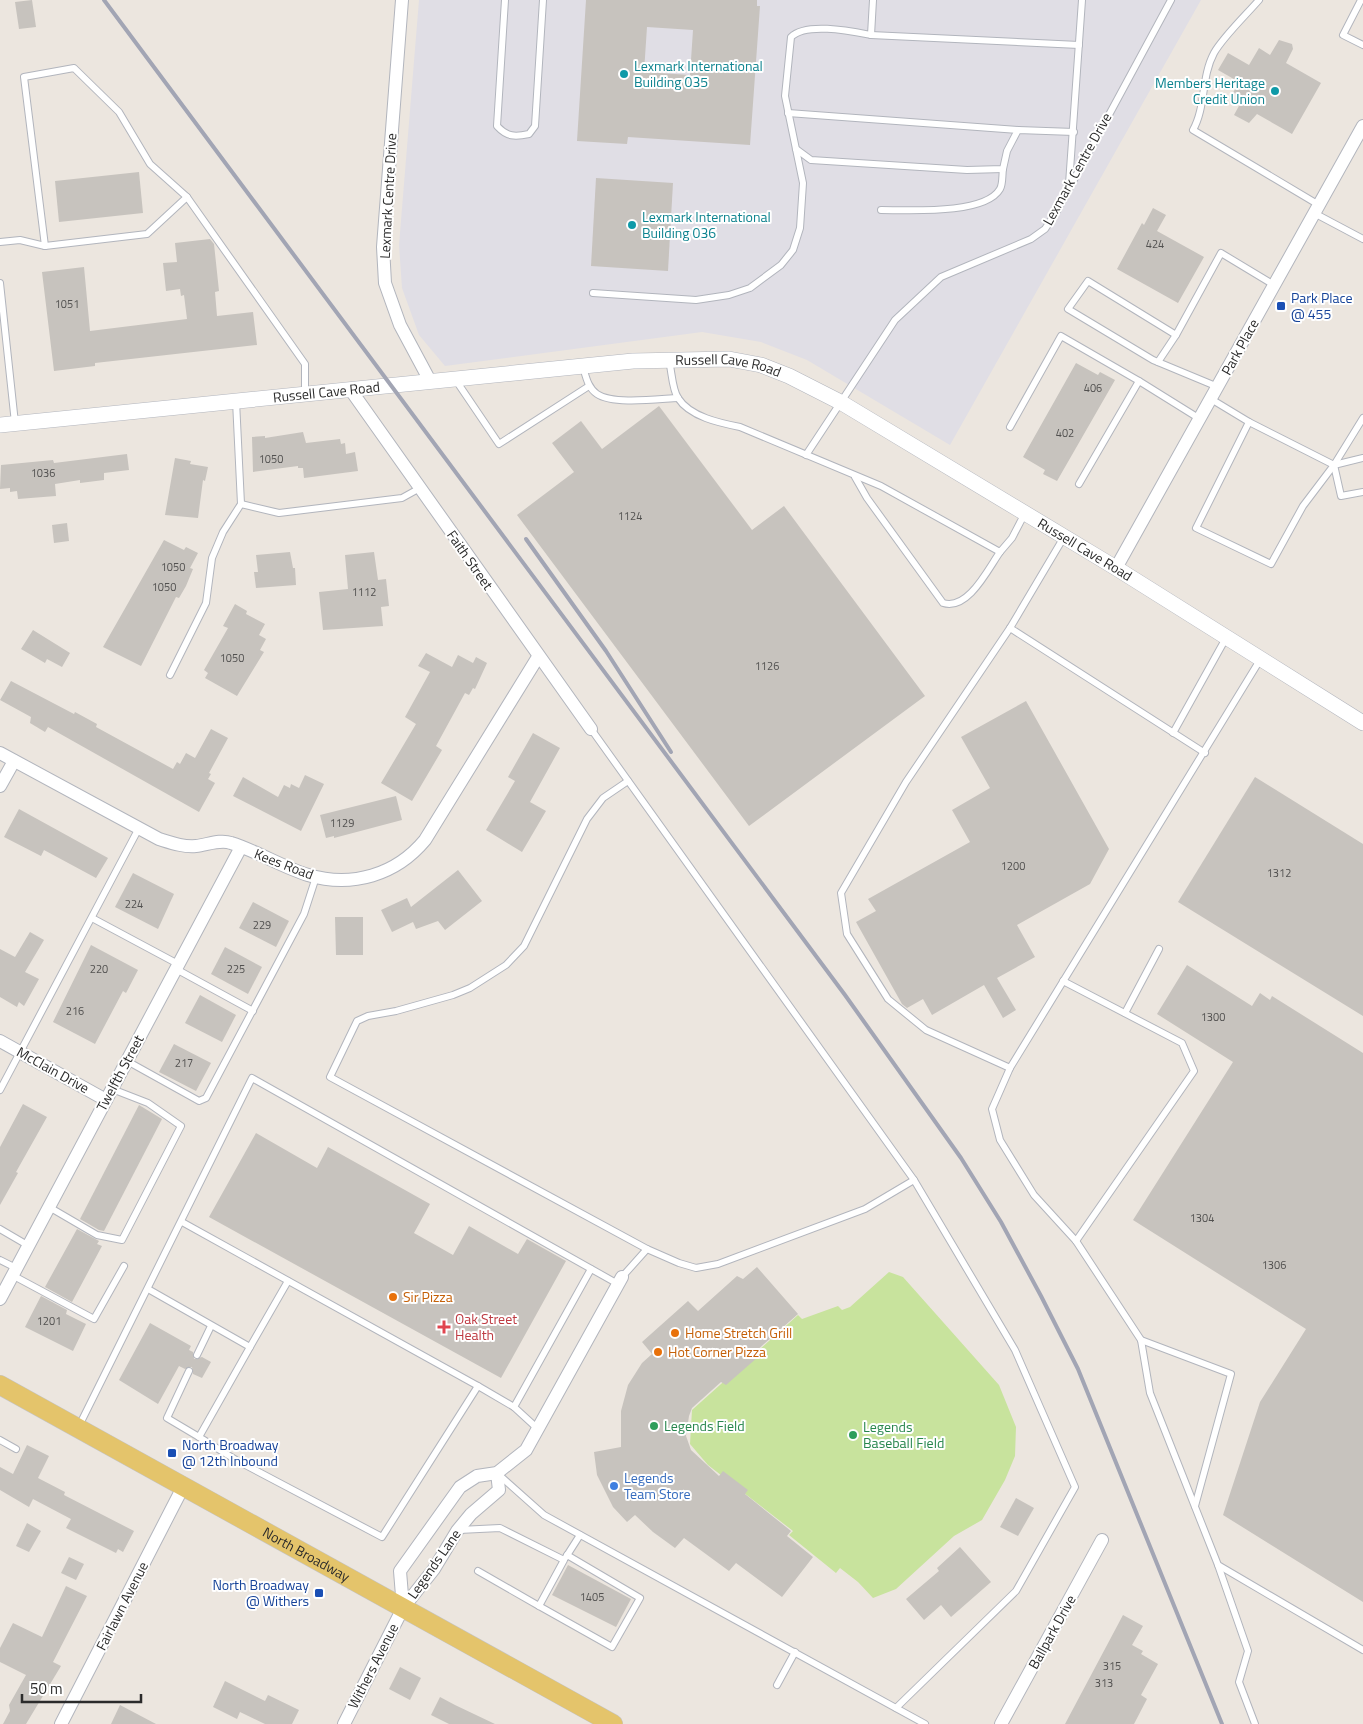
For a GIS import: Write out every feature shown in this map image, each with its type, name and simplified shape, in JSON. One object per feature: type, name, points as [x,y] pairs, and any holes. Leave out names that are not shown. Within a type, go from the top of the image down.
[{"type":"main road","name":"North Broadway","points":[[0,1386],[612,1724]]},
{"type":"street","name":"Lexmark Centre Drive","points":[[402,0],[383,247],[385,282],[400,325],[430,381]]},
{"type":"street","name":"Park Place","points":[[1116,568],[1363,126]]},
{"type":"street","name":"Russell Cave Road","points":[[8,424],[583,366],[669,360],[729,359],[761,365],[789,376],[842,403],[1116,568],[1363,722]]},
{"type":"street","name":"Faith Street","points":[[350,389],[538,657],[591,729]]},
{"type":"street","name":"Kees Road","points":[[0,753],[159,839],[185,846],[229,842],[316,877],[350,880],[370,877],[402,863],[416,852],[438,821],[538,657]]},
{"type":"street","points":[[0,786],[14,761]]},
{"type":"street","name":"Twelfth Street","points":[[0,1299],[30,1246],[49,1206],[241,847]]},
{"type":"street","name":"McClain Drive","points":[[0,1040],[109,1094]]},
{"type":"street","name":"Legends Lane","points":[[403,1608],[400,1571],[460,1487],[477,1476],[497,1473],[526,1450],[620,1281]]},
{"type":"street","name":"Legends Lane","points":[[403,1608],[434,1569],[457,1530],[471,1514],[499,1490],[497,1473]]},
{"type":"street","name":"Fairlawn Avenue","points":[[62,1724],[183,1488]]},
{"type":"street","name":"Ballpark Drive","points":[[1001,1724],[1102,1540]]},
{"type":"street","name":"Withers Avenue","points":[[344,1724],[403,1608]]},
{"type":"lane","points":[[505,0],[497,126],[504,134],[516,136],[529,134],[535,126],[544,0]]},
{"type":"lane","points":[[871,35],[873,0]]},
{"type":"lane","points":[[1068,188],[1074,132],[1082,0]]},
{"type":"lane","name":"Lexmark Centre Drive","points":[[806,455],[895,320],[941,277],[1031,238],[1045,229],[1171,0]]},
{"type":"lane","points":[[1259,0],[1214,53],[1202,92],[1200,118],[1193,130],[1363,239]]},
{"type":"lane","points":[[1361,0],[1343,35],[1363,46]]},
{"type":"lane","points":[[593,293],[696,300],[729,295],[750,288],[781,265],[793,250],[800,228],[802,183],[785,96],[791,37],[796,32],[807,28],[871,35],[1079,45]]},
{"type":"lane","points":[[45,246],[24,77],[74,68],[119,112],[150,164],[187,197],[305,364],[305,393]]},
{"type":"lane","points":[[788,113],[1018,130],[1074,132]]},
{"type":"lane","points":[[881,210],[963,208],[994,195],[1002,187],[1002,169],[1007,151],[1018,130]]},
{"type":"lane","points":[[796,149],[811,160],[967,170],[1002,169]]},
{"type":"lane","points":[[0,242],[20,240],[45,246],[147,234],[187,197]]},
{"type":"lane","points":[[1158,362],[1176,335],[1221,254],[1274,285]]},
{"type":"lane","points":[[1176,335],[1088,281],[1068,309],[1158,362],[1218,387]]},
{"type":"lane","points":[[0,283],[8,424]]},
{"type":"lane","points":[[1010,427],[1060,336],[1200,419]]},
{"type":"lane","points":[[669,360],[678,398],[689,409],[717,423],[740,427],[854,477],[881,486],[1000,552]]},
{"type":"lane","points":[[583,366],[590,386],[598,394],[613,400],[678,398]]},
{"type":"lane","points":[[454,378],[499,444],[590,386]]},
{"type":"lane","points":[[1079,484],[1138,381]]},
{"type":"lane","points":[[1211,399],[1248,422],[1334,465],[1363,458]]},
{"type":"lane","points":[[170,675],[206,603],[212,558],[223,532],[241,504],[236,400]]},
{"type":"lane","points":[[1248,422],[1196,528],[1271,564],[1303,506],[1334,465],[1363,418]]},
{"type":"lane","points":[[1334,465],[1342,496],[1363,492]]},
{"type":"lane","points":[[854,477],[943,603],[949,605],[967,599],[1012,538],[1025,513]]},
{"type":"lane","points":[[241,504],[279,513],[402,498],[420,488]]},
{"type":"lane","points":[[1010,1068],[926,1030],[888,999],[847,934],[840,893],[906,782],[1010,628],[1064,537]]},
{"type":"lane","points":[[1010,628],[1205,753]]},
{"type":"lane","points":[[1173,733],[1226,637]]},
{"type":"lane","points":[[1255,1724],[1239,1682],[1248,1652],[1218,1565],[1150,1393],[1141,1340],[1076,1241],[1034,1195],[1000,1140],[992,1109],[1010,1068],[1261,659]]},
{"type":"lane","points":[[591,729],[914,1180],[1014,1350],[1076,1487],[1016,1591],[896,1708]]},
{"type":"lane","points":[[628,781],[603,798],[587,819],[524,946],[506,965],[470,988],[453,996],[396,1011],[368,1016],[357,1021],[330,1077],[647,1250],[678,1263],[696,1268],[718,1264],[865,1209],[914,1180]]},
{"type":"lane","points":[[0,1090],[139,828]]},
{"type":"lane","points":[[127,1061],[199,1101],[206,1098],[304,914],[316,877]]},
{"type":"lane","points":[[92,918],[253,1011]]},
{"type":"lane","points":[[1125,1013],[1159,949]]},
{"type":"lane","points":[[1063,981],[1182,1043],[1194,1071],[1076,1241]]},
{"type":"lane","points":[[77,1429],[182,1222],[252,1078],[591,1269],[620,1281],[647,1250]]},
{"type":"lane","points":[[49,1206],[97,1236],[122,1240],[181,1126],[148,1103],[109,1094]]},
{"type":"lane","points":[[182,1222],[478,1386],[514,1407],[538,1429]]},
{"type":"lane","points":[[0,1229],[30,1246]]},
{"type":"lane","points":[[0,1260],[14,1272],[94,1319],[124,1266]]},
{"type":"lane","points":[[514,1407],[591,1269]]},
{"type":"lane","points":[[199,1437],[288,1281]]},
{"type":"lane","points":[[148,1290],[250,1347]]},
{"type":"lane","points":[[197,1355],[211,1326]]},
{"type":"lane","points":[[1141,1340],[1231,1374],[1195,1506]]},
{"type":"lane","points":[[189,1371],[167,1418],[236,1460],[382,1537],[478,1386]]},
{"type":"lane","points":[[0,1440],[16,1449]]},
{"type":"lane","points":[[497,1473],[544,1516],[926,1724]]},
{"type":"lane","points":[[457,1530],[500,1528],[566,1558],[640,1598],[612,1647],[478,1571]]},
{"type":"lane","points":[[539,1606],[580,1535]]},
{"type":"lane","points":[[1218,1565],[1363,1650]]},
{"type":"lane","points":[[778,1685],[795,1652]]},
{"type":"shaded area","points":[[419,0],[1201,0],[950,445],[807,360],[761,342],[702,332],[445,366],[419,335],[402,288],[399,245]]},
{"type":"green space","name":"Legends Baseball Field","points":[[889,1272],[903,1277],[999,1385],[1016,1427],[1015,1456],[1005,1480],[982,1520],[954,1536],[896,1589],[873,1598],[858,1582],[840,1568],[836,1573],[789,1535],[793,1531],[708,1465],[690,1444],[692,1410],[798,1315],[802,1319],[838,1306],[842,1310],[850,1307]]},
{"type":"building","points":[[32,0],[36,27],[19,29],[15,2]]},
{"type":"building","name":"Lexmark International Building 035","points":[[586,0],[757,0],[757,6],[760,6],[750,145],[628,137],[627,144],[577,141]],"holes":[[[647,27],[693,30],[690,75],[644,72]]]},
{"type":"building","name":"Members Heritage Credit Union","points":[[1279,40],[1292,44],[1293,49],[1286,63],[1321,83],[1292,134],[1257,114],[1249,123],[1234,115],[1240,104],[1230,98],[1239,82],[1218,70],[1228,53],[1249,65],[1259,48],[1270,55]]},
{"type":"building","points":[[139,172],[143,213],[59,222],[55,181]]},
{"type":"building","name":"Lexmark International Building 036","points":[[596,178],[673,183],[668,271],[591,266]]},
{"type":"building","points":[[1153,208],[1166,215],[1157,231],[1204,257],[1178,303],[1117,269],[1142,223],[1144,225]]},
{"type":"building","points":[[210,239],[214,244],[219,291],[215,292],[217,316],[253,312],[257,345],[95,363],[95,366],[54,371],[42,272],[84,267],[90,331],[187,319],[184,295],[181,296],[180,289],[166,291],[163,263],[177,262],[175,243]]},
{"type":"building","points":[[1076,363],[1098,375],[1100,372],[1115,380],[1057,481],[1043,474],[1045,470],[1023,457]]},
{"type":"building","points":[[659,406],[752,530],[784,506],[925,696],[749,826],[517,515],[574,472],[552,443],[581,421],[602,449]]},
{"type":"building","points":[[303,432],[306,443],[340,439],[341,444],[345,443],[346,454],[355,452],[358,471],[304,478],[303,468],[298,468],[298,466],[253,472],[252,437],[265,436],[265,438]]},
{"type":"building","points":[[127,454],[129,470],[104,473],[104,480],[80,483],[80,480],[55,484],[56,496],[18,499],[17,491],[10,492],[10,488],[0,489],[1,465],[53,460],[54,463]]},
{"type":"building","points":[[175,458],[191,461],[190,464],[208,467],[205,481],[203,480],[198,518],[165,515]]},
{"type":"building","points":[[67,523],[69,541],[54,543],[52,525]]},
{"type":"building","points":[[164,540],[184,550],[186,547],[198,553],[190,568],[193,569],[186,586],[179,598],[176,597],[141,666],[103,647]]},
{"type":"building","points":[[290,552],[293,568],[295,568],[296,585],[256,588],[254,572],[258,572],[256,555]]},
{"type":"building","points":[[374,552],[378,580],[386,579],[389,606],[381,607],[383,626],[323,630],[319,592],[348,589],[345,555]]},
{"type":"building","points":[[235,604],[247,611],[246,614],[265,624],[259,635],[266,639],[260,650],[264,652],[237,696],[205,678],[208,673],[204,670],[228,628],[223,626]]},
{"type":"building","points":[[33,630],[70,653],[62,667],[47,659],[45,663],[21,649]]},
{"type":"building","points":[[426,653],[452,667],[458,655],[473,663],[476,657],[487,663],[475,689],[473,688],[469,695],[465,693],[436,746],[442,750],[412,801],[381,783],[416,724],[405,717],[430,672],[418,666]]},
{"type":"building","points":[[11,681],[74,714],[75,712],[97,724],[96,727],[173,769],[177,762],[180,764],[186,753],[195,758],[211,729],[228,738],[209,773],[211,774],[208,779],[215,783],[199,812],[48,727],[45,732],[30,723],[31,717],[0,700]]},
{"type":"building","points":[[1026,701],[1109,849],[1090,884],[1017,925],[1035,957],[997,978],[1016,1010],[1003,1018],[984,985],[932,1015],[923,999],[907,1008],[902,1004],[856,922],[876,911],[868,899],[970,842],[952,810],[990,788],[961,737]]},
{"type":"building","points":[[533,733],[560,748],[530,802],[546,811],[522,852],[486,830],[515,781],[508,777]]},
{"type":"building","points":[[305,775],[324,784],[301,831],[233,796],[243,777],[278,797],[284,785],[290,788],[291,784],[299,788]]},
{"type":"building","points":[[1255,777],[1363,844],[1363,1016],[1178,902]]},
{"type":"building","points":[[396,796],[402,820],[334,838],[334,836],[326,838],[320,815]]},
{"type":"building","points":[[19,809],[108,858],[96,878],[44,850],[41,856],[4,837]]},
{"type":"building","points":[[458,870],[482,901],[445,930],[438,921],[416,929],[413,922],[392,932],[381,910],[407,898],[411,907]]},
{"type":"building","points":[[133,873],[174,894],[158,929],[115,907]]},
{"type":"building","points":[[253,902],[289,921],[276,947],[239,928]]},
{"type":"building","points":[[335,917],[363,917],[363,955],[336,955]]},
{"type":"building","points":[[30,932],[44,940],[25,972],[39,979],[24,1006],[19,1002],[17,1007],[0,997],[0,949],[15,957]]},
{"type":"building","points":[[91,945],[138,970],[126,993],[123,991],[95,1044],[53,1022]]},
{"type":"building","points":[[225,947],[262,967],[248,994],[211,974]]},
{"type":"building","points":[[1187,965],[1252,1006],[1260,993],[1270,1000],[1272,996],[1363,1053],[1363,1602],[1223,1515],[1260,1402],[1306,1329],[1133,1220],[1233,1062],[1157,1014]]},
{"type":"building","points":[[200,995],[236,1015],[222,1042],[185,1023]]},
{"type":"building","points":[[174,1044],[211,1063],[196,1091],[159,1072]]},
{"type":"building","points":[[23,1104],[47,1117],[0,1205],[0,1147]]},
{"type":"building","points":[[139,1105],[162,1119],[104,1231],[99,1230],[80,1219]]},
{"type":"building","points":[[256,1133],[317,1168],[328,1147],[430,1204],[414,1233],[453,1255],[469,1226],[518,1254],[527,1239],[566,1261],[501,1378],[209,1217]]},
{"type":"building","points":[[77,1229],[99,1241],[97,1244],[102,1246],[72,1302],[45,1287]]},
{"type":"building","name":"Legends Field","points":[[757,1267],[798,1314],[755,1352],[758,1357],[726,1385],[721,1382],[692,1408],[686,1436],[691,1450],[719,1476],[723,1471],[748,1490],[745,1494],[791,1531],[787,1536],[813,1557],[782,1597],[736,1563],[729,1571],[684,1538],[675,1548],[653,1532],[635,1515],[627,1522],[613,1507],[597,1475],[594,1452],[621,1447],[621,1411],[628,1385],[642,1363],[652,1354],[642,1342],[688,1301],[698,1311],[737,1276],[743,1279]]},
{"type":"building","points":[[41,1296],[67,1310],[66,1314],[86,1324],[73,1351],[25,1327]]},
{"type":"building","points":[[150,1323],[191,1346],[189,1350],[193,1352],[194,1359],[202,1357],[211,1362],[202,1378],[193,1374],[192,1367],[185,1369],[179,1366],[158,1404],[119,1380]]},
{"type":"building","points":[[27,1445],[49,1456],[38,1478],[65,1492],[64,1495],[134,1531],[123,1552],[118,1549],[116,1553],[66,1528],[71,1519],[33,1499],[29,1507],[0,1490],[0,1467],[13,1474]]},
{"type":"building","points":[[1016,1498],[1034,1508],[1018,1536],[1000,1527]]},
{"type":"building","points":[[27,1523],[41,1531],[29,1552],[16,1546]]},
{"type":"building","points":[[960,1547],[991,1582],[951,1617],[941,1605],[924,1620],[906,1599],[939,1571],[937,1568]]},
{"type":"building","points":[[69,1557],[84,1564],[76,1580],[61,1573]]},
{"type":"building","points":[[568,1565],[631,1599],[616,1627],[552,1595]]},
{"type":"building","points":[[66,1586],[87,1596],[53,1662],[61,1666],[26,1724],[3,1724],[10,1711],[9,1705],[26,1675],[0,1662],[0,1648],[13,1623],[42,1637]]},
{"type":"building","points":[[1123,1615],[1143,1626],[1132,1645],[1143,1651],[1141,1654],[1158,1664],[1141,1695],[1147,1699],[1134,1724],[1065,1724]]},
{"type":"building","points":[[400,1667],[421,1678],[410,1700],[389,1689]]},
{"type":"building","points":[[225,1681],[265,1701],[268,1695],[299,1710],[292,1724],[265,1724],[240,1712],[237,1719],[213,1707]]},
{"type":"building","points":[[440,1697],[495,1724],[449,1724],[431,1715]]},
{"type":"building","points":[[120,1705],[156,1724],[111,1724]]},
{"type":"railway","points":[[104,0],[845,995],[961,1158],[1001,1222],[1078,1369],[1222,1724]]},
{"type":"railway","points":[[526,539],[606,651],[671,752]]},
{"type":"place","name":"Lexmark International Building 035","points":[[624,74]]},
{"type":"place","name":"Members Heritage Credit Union","points":[[1275,91]]},
{"type":"place","name":"Lexmark International Building 036","points":[[632,225]]},
{"type":"place","name":"Park Place @ 455","points":[[1281,306]]},
{"type":"place","name":"Sir Pizza","points":[[393,1297]]},
{"type":"place","name":"Oak Street Health","points":[[444,1327]]},
{"type":"place","name":"Home Stretch Grill","points":[[675,1333]]},
{"type":"place","name":"Hot Corner Pizza","points":[[658,1352]]},
{"type":"place","name":"Legends Field","points":[[654,1426]]},
{"type":"place","name":"Legends Baseball Field","points":[[853,1435]]},
{"type":"place","name":"North Broadway @ 12th Inbound","points":[[172,1453]]},
{"type":"place","name":"Legends Team Store","points":[[614,1486]]},
{"type":"place","name":"North Broadway @ Withers","points":[[319,1593]]}]
